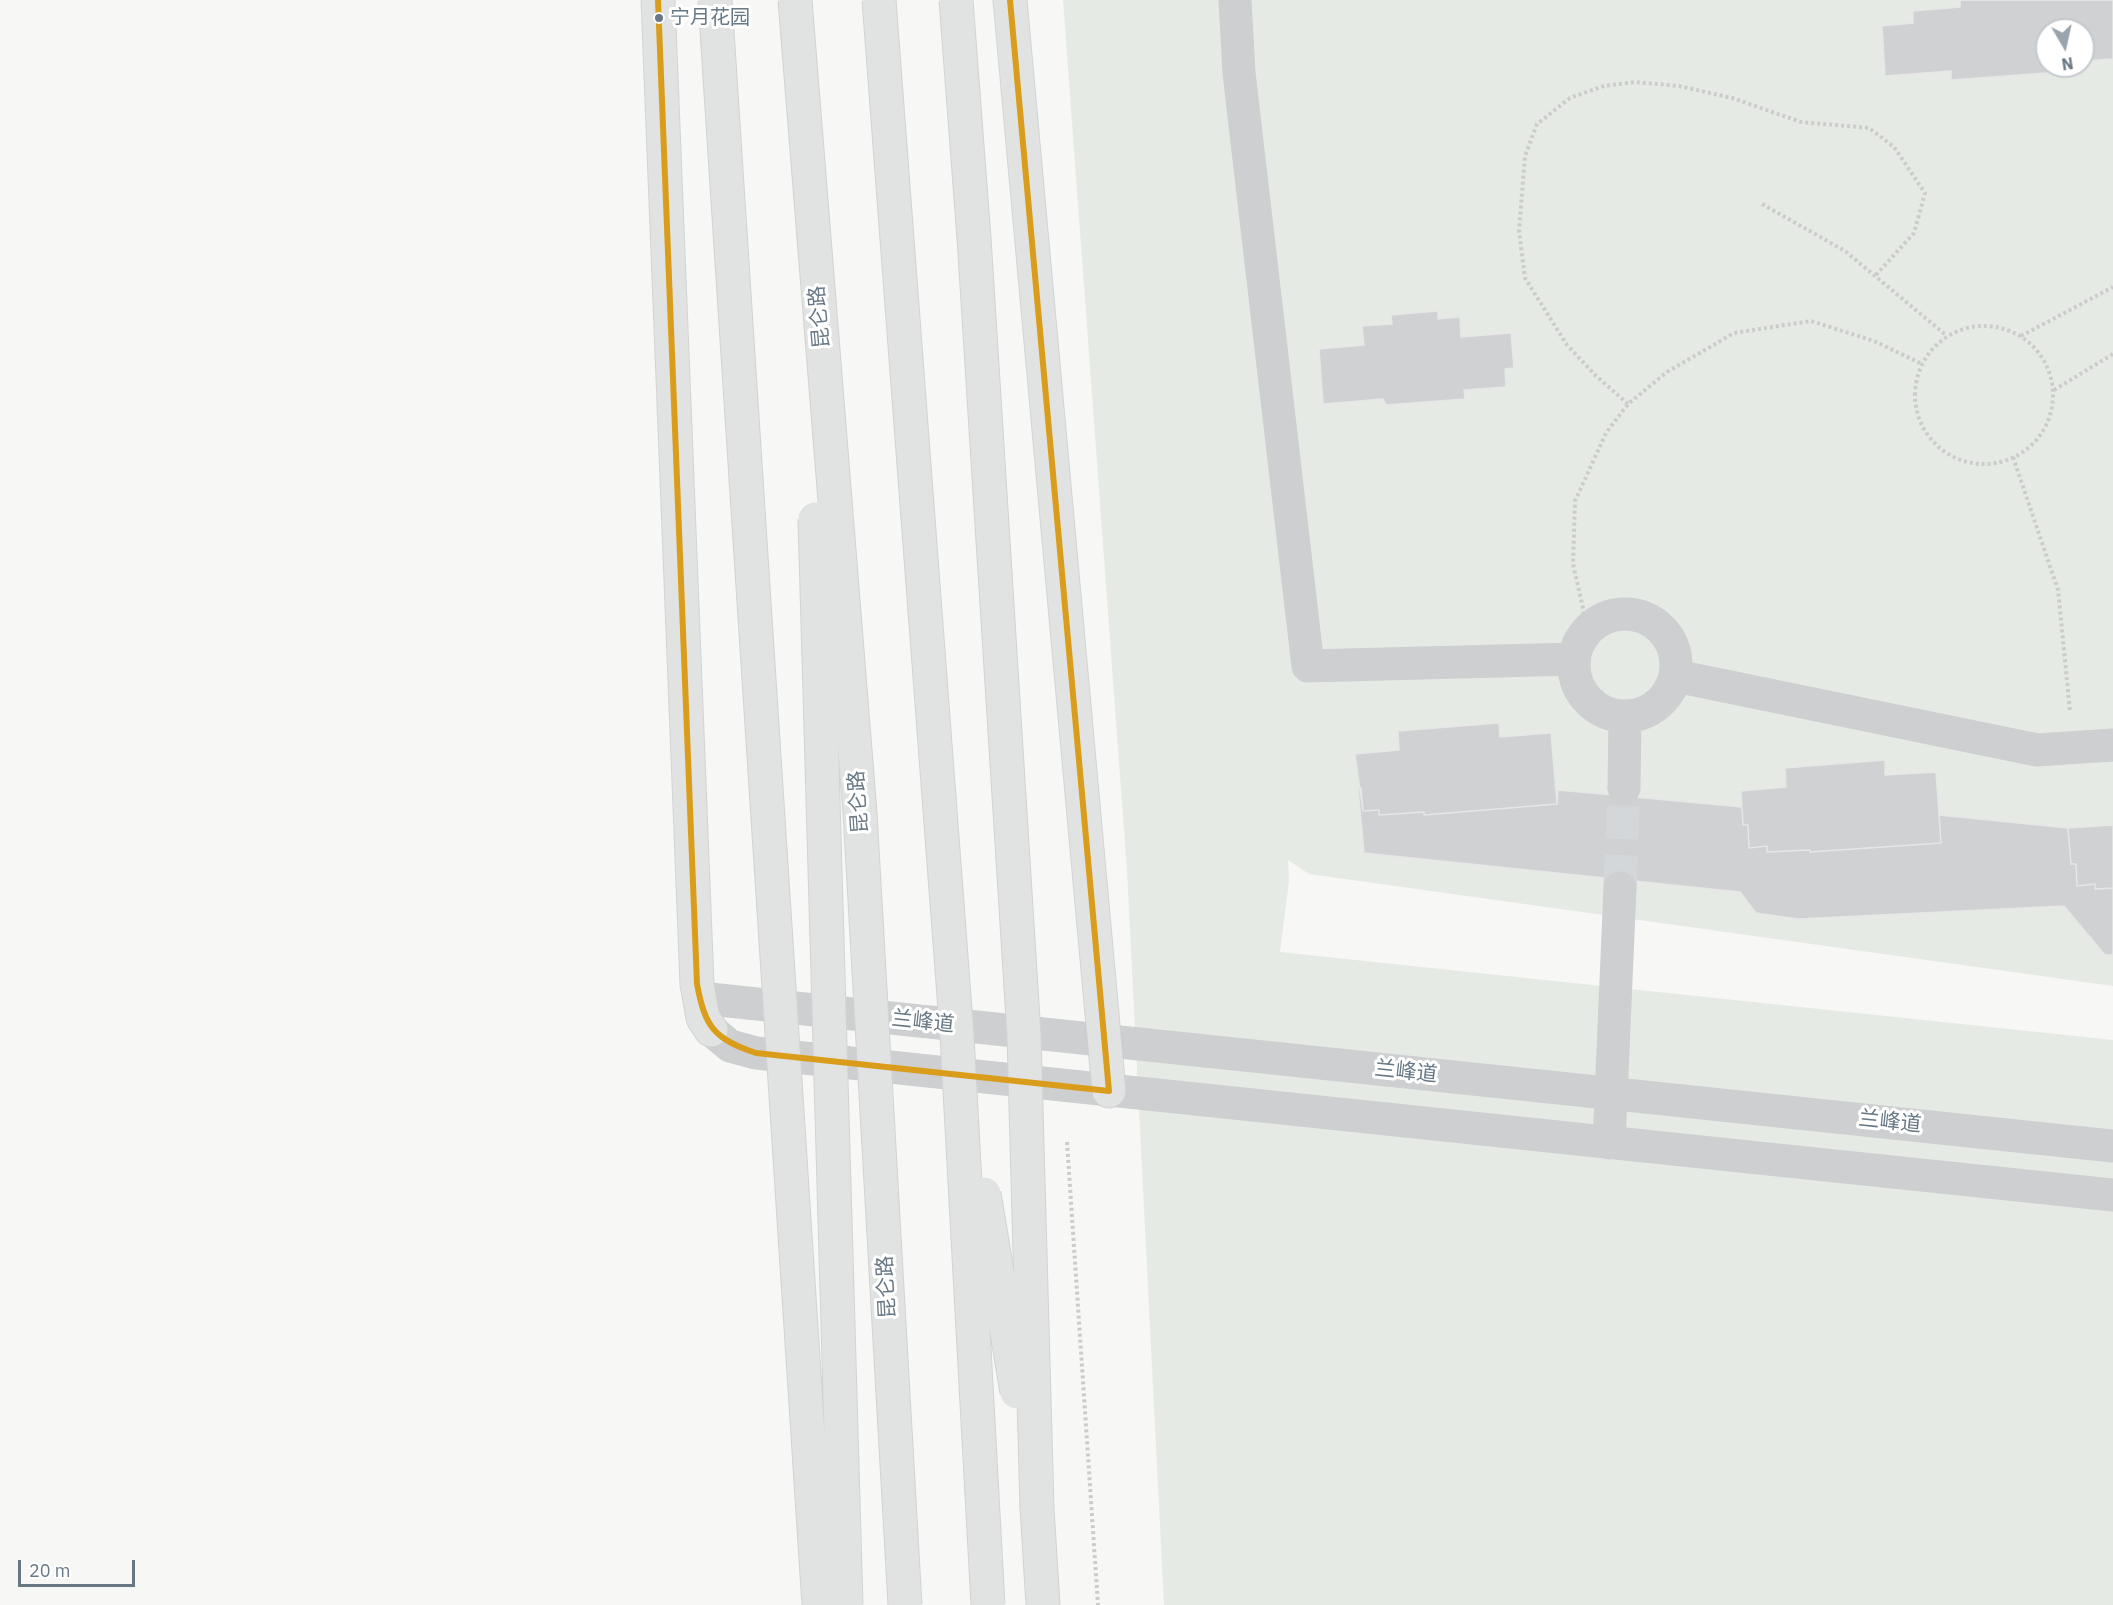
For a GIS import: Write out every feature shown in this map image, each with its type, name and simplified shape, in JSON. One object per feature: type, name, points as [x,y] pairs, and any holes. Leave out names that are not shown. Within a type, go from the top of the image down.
[{"type":"main road","points":[[658,0],[700,998],[703,1018],[711,1030]]},
{"type":"main road","points":[[715,0],[819,1605]]},
{"type":"main road","name":"昆仑路","points":[[795,0],[860,813],[905,1605]]},
{"type":"main road","points":[[879,0],[957,1035],[988,1605]]},
{"type":"main road","points":[[956,0],[974,238],[1024,1035],[1037,1508],[1043,1605]]},
{"type":"main road","points":[[1010,0],[1109,1091]]},
{"type":"main road","points":[[804,130],[846,1605]]},
{"type":"main road","points":[[957,1035],[1037,1508]]},
{"type":"street","points":[[1235,0],[1239,73],[1308,666],[1574,659]]},
{"type":"street","points":[[1617,614],[1633,614],[1649,620],[1662,629],[1672,642],[1677,659],[1676,676],[1670,692],[1658,706],[1642,714],[1625,717],[1607,714],[1592,705],[1581,692],[1575,676],[1574,659],[1579,643],[1588,629],[1601,620],[1617,614]]},
{"type":"street","points":[[1676,676],[2037,750],[2113,745]]},
{"type":"street","points":[[1624,788],[1625,717]]},
{"type":"street","points":[[1610,1143],[1620,888]]},
{"type":"street","name":"兰峰道","points":[[700,998],[2113,1146]]},
{"type":"street","points":[[711,1030],[730,1046],[756,1053],[2113,1195]]},
{"type":"path","points":[[1628,404],[1596,376],[1568,345],[1526,278],[1518,231],[1525,156],[1537,124],[1570,98],[1604,86],[1635,82],[1679,86],[1732,98],[1801,122],[1869,128],[1893,147],[1925,193],[1914,233],[1875,276]]},
{"type":"path","points":[[1762,204],[1845,251],[1947,336]]},
{"type":"path","points":[[2021,336],[2113,287]]},
{"type":"path","points":[[1588,629],[1573,564],[1575,501],[1606,433],[1628,404],[1667,372],[1734,333],[1811,321],[1874,341],[1920,363]]},
{"type":"path","points":[[1993,326],[2021,336],[2035,347],[2049,367],[2054,390],[2051,414],[2041,436],[2024,453],[2004,462],[1982,465],[1960,460],[1941,449],[1926,433],[1917,414],[1915,387],[1920,363],[1947,336],[1969,327],[1993,326]]},
{"type":"path","points":[[2054,390],[2113,354]]},
{"type":"path","points":[[2013,457],[2058,590],[2073,748]]},
{"type":"path","points":[[1067,1140],[1098,1605]]},
{"type":"shaded area","points":[[1063,0],[2113,0],[2113,986],[1309,874],[1288,860],[1289,881],[1280,952],[2113,1040],[2113,1605],[1164,1605],[1127,871]]},
{"type":"building","points":[[1960,0],[2113,0],[2113,59],[2095,60],[2095,18],[2035,18],[2035,74],[1951,80],[1951,71],[1885,76],[1882,26],[1913,23],[1913,11],[1960,7]]},
{"type":"building","points":[[1438,311],[1438,319],[1460,317],[1461,337],[1511,333],[1514,368],[1505,369],[1506,387],[1464,390],[1465,399],[1386,405],[1383,399],[1323,404],[1319,349],[1364,345],[1362,326],[1392,324],[1391,315]]},
{"type":"building","points":[[1499,723],[1500,737],[1551,733],[1557,804],[1424,815],[1424,812],[1379,815],[1379,810],[1363,811],[1355,754],[1399,750],[1398,731]]},
{"type":"building","points":[[1885,760],[1885,775],[1936,772],[1941,843],[1810,852],[1810,850],[1767,852],[1767,846],[1749,848],[1748,825],[1743,825],[1741,791],[1786,787],[1785,768]]},
{"type":"building","points":[[1358,788],[1361,788],[1363,811],[1379,810],[1379,815],[1424,812],[1424,815],[1557,804],[1558,790],[1742,807],[1743,825],[1748,825],[1749,848],[1767,846],[1767,852],[1810,850],[1810,852],[1941,843],[1939,815],[2068,828],[2071,864],[2076,864],[2077,886],[2095,884],[2095,889],[2113,888],[2113,955],[2105,955],[2064,906],[1798,919],[1756,913],[1740,892],[1364,853]]},
{"type":"building","points":[[2113,825],[2113,888],[2095,889],[2095,884],[2077,886],[2076,864],[2071,864],[2068,828]]},
{"type":"tunnel","points":[[1620,888],[1624,788]]},
{"type":"transit line","points":[[658,0],[697,984],[708,1021],[721,1036],[756,1053],[1109,1091]]},
{"type":"transit line","points":[[1010,0],[1109,1091]]},
{"type":"place","name":"宁月花园","points":[[659,18]]}]
